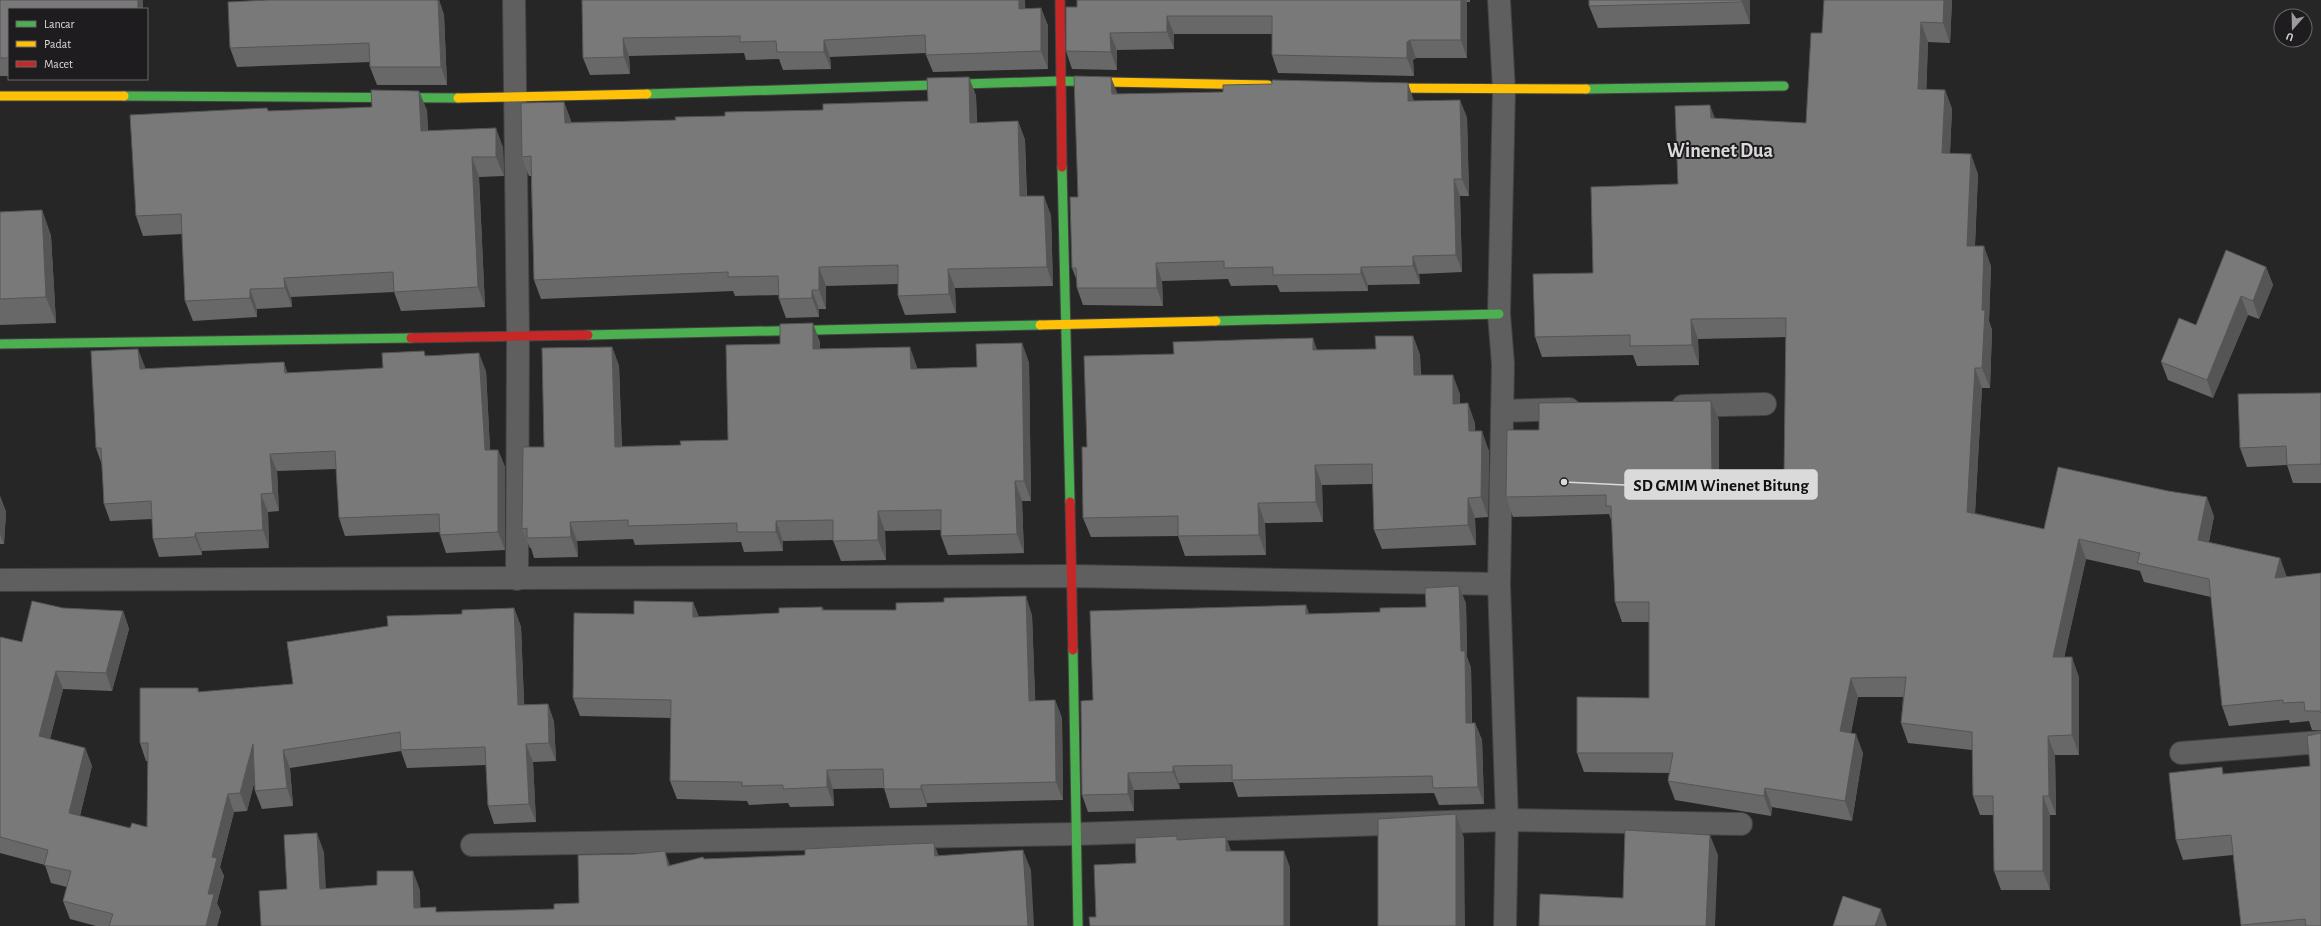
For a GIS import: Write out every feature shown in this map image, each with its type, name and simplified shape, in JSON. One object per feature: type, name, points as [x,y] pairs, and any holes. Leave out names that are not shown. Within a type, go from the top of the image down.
[{"type":"street","points":[[514,0],[518,337],[517,579]]},
{"type":"street","points":[[1060,0],[1060,81],[1067,323],[1078,926]]},
{"type":"street","points":[[1499,0],[1504,90],[1499,314],[1503,364],[1499,584],[1507,820],[1505,926]]},
{"type":"street","points":[[0,96],[515,98],[1060,81],[1274,86]]},
{"type":"street","points":[[1369,88],[1504,90],[1784,86]]},
{"type":"street","points":[[0,344],[518,337],[1499,314]]},
{"type":"street","points":[[1661,407],[1765,404]]},
{"type":"street","points":[[1502,411],[1590,409]]},
{"type":"street","points":[[0,580],[1071,576],[1499,584]]},
{"type":"street","points":[[2181,753],[2321,742]]},
{"type":"street","points":[[472,845],[1076,834],[1507,820],[1741,824]]},
{"type":"building","points":[[0,0],[138,0],[138,8],[8,8],[8,58],[0,58]]},
{"type":"building","points":[[268,0],[438,0],[441,67],[370,67],[369,43],[230,48],[228,2]]},
{"type":"building","points":[[582,0],[1019,0],[1019,9],[1041,8],[1041,51],[926,55],[925,35],[824,40],[824,52],[777,52],[776,41],[740,42],[740,36],[623,38],[624,57],[583,58]]},
{"type":"building","points":[[1077,0],[1461,0],[1461,40],[1410,40],[1407,42],[1407,58],[1272,55],[1272,16],[1167,16],[1167,32],[1110,33],[1111,52],[1066,51],[1066,7],[1077,7]]},
{"type":"building","points":[[1589,0],[1742,0],[1742,2],[1589,6]]},
{"type":"building","points":[[1824,0],[1944,0],[1943,23],[1921,22],[1918,89],[1945,90],[1942,153],[1971,154],[1967,246],[1984,246],[1982,310],[1985,310],[1982,368],[1975,368],[1967,512],[2044,529],[2058,467],[2168,491],[2207,497],[2198,540],[2280,558],[2275,578],[2321,573],[2321,713],[2319,711],[2305,711],[2304,702],[2283,703],[2283,700],[2222,706],[2209,579],[2137,563],[2140,553],[2079,539],[2053,657],[2072,657],[2072,735],[2048,736],[2049,796],[2043,796],[2043,871],[1994,871],[1993,796],[1973,796],[1972,732],[1901,723],[1906,677],[1851,678],[1840,731],[1856,734],[1845,801],[1765,788],[1764,796],[1668,781],[1673,753],[1577,753],[1577,697],[1649,698],[1649,602],[1615,602],[1611,506],[1606,506],[1606,495],[1506,497],[1507,430],[1539,430],[1539,403],[1711,401],[1712,477],[1784,477],[1786,318],[1691,319],[1692,345],[1630,346],[1630,335],[1535,337],[1533,274],[1593,273],[1591,187],[1678,184],[1675,106],[1710,105],[1711,118],[1806,123],[1811,33],[1822,33]]},
{"type":"building","points":[[1074,76],[1111,77],[1112,94],[1223,92],[1223,85],[1272,84],[1272,80],[1408,83],[1408,101],[1460,100],[1462,179],[1454,179],[1456,255],[1413,256],[1413,266],[1361,267],[1361,274],[1273,275],[1273,267],[1224,268],[1224,261],[1156,263],[1157,288],[1077,288],[1076,268],[1072,268],[1070,197],[1078,197]]},
{"type":"building","points":[[969,77],[970,123],[1018,121],[1020,196],[1044,196],[1047,267],[948,269],[949,294],[898,296],[898,265],[819,267],[819,290],[812,290],[812,298],[779,299],[778,276],[728,277],[728,272],[534,280],[531,156],[522,157],[521,103],[564,102],[565,123],[676,120],[675,117],[725,116],[725,112],[823,110],[823,104],[928,101],[927,78]]},
{"type":"building","points":[[371,90],[419,91],[421,131],[496,128],[496,157],[472,157],[478,287],[394,292],[393,272],[284,278],[285,288],[250,289],[250,298],[185,301],[181,214],[136,216],[130,115],[267,108],[268,111],[372,107]]},
{"type":"building","points":[[42,210],[46,297],[0,299],[0,212]]},
{"type":"building","points":[[2226,250],[2266,267],[2253,301],[2241,296],[2207,380],[2161,362],[2179,318],[2196,325]]},
{"type":"building","points":[[813,323],[813,349],[910,347],[911,369],[977,367],[976,344],[1022,343],[1024,481],[1015,481],[1017,534],[941,536],[941,510],[878,511],[878,540],[833,541],[833,520],[776,521],[776,532],[737,532],[737,523],[628,526],[628,520],[570,522],[571,537],[527,538],[527,528],[522,529],[523,447],[544,447],[542,348],[612,347],[615,447],[681,445],[680,441],[728,440],[726,345],[780,344],[780,324]]},
{"type":"building","points":[[1375,336],[1413,336],[1414,375],[1453,375],[1453,404],[1468,403],[1469,431],[1482,431],[1481,497],[1468,498],[1468,525],[1374,530],[1372,464],[1315,465],[1316,502],[1258,503],[1259,535],[1178,536],[1178,516],[1083,518],[1082,447],[1087,447],[1084,356],[1174,354],[1173,342],[1270,339],[1313,338],[1313,350],[1376,349]]},
{"type":"building","points":[[138,349],[140,369],[284,362],[285,373],[383,368],[382,353],[424,351],[425,356],[479,353],[485,450],[498,450],[498,532],[440,535],[439,514],[339,518],[335,451],[270,454],[273,493],[261,494],[263,530],[195,533],[195,537],[153,539],[151,501],[104,504],[101,448],[96,448],[91,351]]},
{"type":"building","points":[[2321,393],[2321,464],[2287,465],[2286,446],[2240,448],[2238,394]]},
{"type":"building","points":[[1459,586],[1461,651],[1465,651],[1466,723],[1475,723],[1478,787],[1433,788],[1432,776],[1232,780],[1232,765],[1173,766],[1173,772],[1128,773],[1128,794],[1082,795],[1081,701],[1093,700],[1090,611],[1306,605],[1306,614],[1380,612],[1380,608],[1426,607],[1425,588]]},
{"type":"building","points":[[1026,596],[1029,701],[1055,700],[1056,782],[921,785],[921,789],[884,789],[883,769],[827,770],[827,787],[783,789],[783,785],[742,786],[742,782],[670,781],[671,700],[573,698],[574,613],[634,614],[634,601],[693,602],[693,617],[779,613],[779,608],[822,607],[822,610],[896,610],[896,603],[944,602],[944,598]]},
{"type":"building","points":[[32,601],[63,608],[123,611],[106,673],[56,671],[39,736],[85,748],[69,813],[130,828],[132,823],[147,827],[148,743],[140,743],[140,688],[198,688],[198,692],[293,684],[287,642],[388,626],[387,616],[462,614],[462,610],[514,608],[518,705],[548,704],[549,743],[526,744],[529,804],[488,806],[485,747],[401,750],[400,732],[283,750],[287,788],[255,791],[253,744],[240,793],[228,794],[212,857],[217,858],[208,894],[214,894],[206,926],[109,926],[113,914],[63,901],[71,871],[44,865],[48,850],[0,837],[0,637],[22,642]]},
{"type":"building","points":[[2321,733],[2321,926],[2306,926],[2305,919],[2241,925],[2231,835],[2176,840],[2169,773],[2222,767],[2223,774],[2310,766],[2307,736]]},
{"type":"building","points":[[1456,814],[1456,926],[1378,926],[1378,819]]},
{"type":"building","points":[[1625,830],[1710,835],[1706,926],[1539,926],[1540,894],[1623,898]]},
{"type":"building","points":[[317,833],[320,889],[377,885],[377,871],[413,871],[414,908],[436,907],[436,912],[554,909],[554,904],[579,903],[578,855],[634,854],[665,851],[668,866],[703,857],[704,859],[805,855],[805,849],[884,845],[934,843],[935,856],[1023,850],[1028,926],[261,926],[259,891],[287,889],[284,835]]},
{"type":"building","points":[[1177,836],[1177,840],[1226,837],[1226,851],[1284,851],[1284,926],[1090,926],[1089,917],[1096,917],[1094,865],[1136,863],[1135,838]]},
{"type":"building","points":[[1843,896],[1881,909],[1875,926],[1833,926]]},
{"type":"traffic: fast","points":[[647,94],[1060,81],[1106,82]]},
{"type":"traffic: fast","points":[[1586,89],[1784,86]]},
{"type":"traffic: fast","points":[[124,96],[458,98]]},
{"type":"traffic: fast","points":[[1062,167],[1070,502]]},
{"type":"traffic: fast","points":[[1216,321],[1499,314]]},
{"type":"traffic: fast","points":[[588,335],[1040,325]]},
{"type":"traffic: fast","points":[[0,344],[411,338]]},
{"type":"traffic: fast","points":[[1073,650],[1078,926]]},
{"type":"traffic: slow","points":[[1106,82],[1268,85]]},
{"type":"traffic: slow","points":[[1381,88],[1586,89]]},
{"type":"traffic: slow","points":[[458,98],[647,94]]},
{"type":"traffic: slow","points":[[0,96],[124,96]]},
{"type":"traffic: slow","points":[[1040,325],[1216,321]]},
{"type":"traffic: jam","points":[[1060,0],[1062,167]]},
{"type":"traffic: jam","points":[[411,338],[588,335]]},
{"type":"traffic: jam","points":[[1070,502],[1073,650]]},
{"type":"place","name":"SD GMIM Winenet Bitung","points":[[1564,482]]},
{"type":"district","name":"Winenet Dua","points":[[1720,151]]}]
